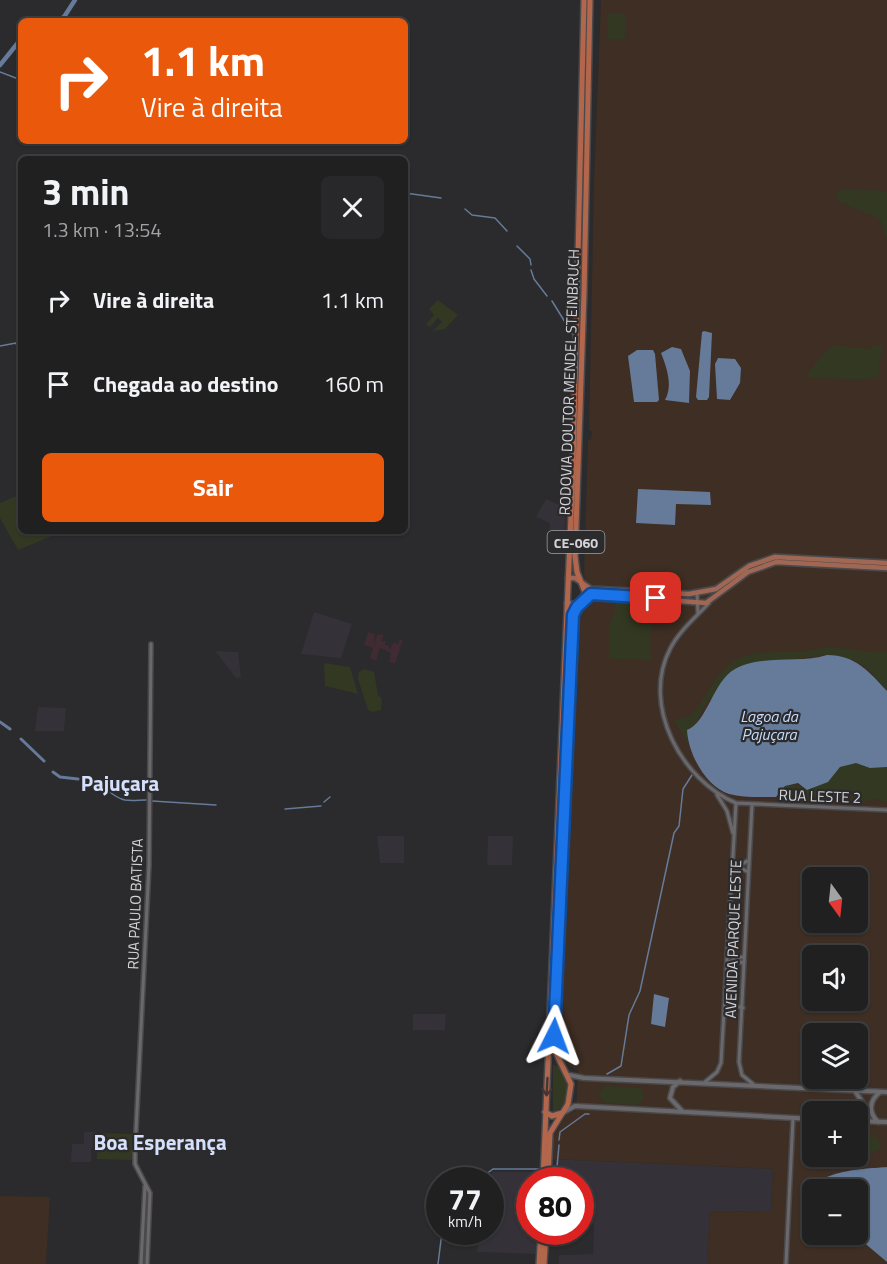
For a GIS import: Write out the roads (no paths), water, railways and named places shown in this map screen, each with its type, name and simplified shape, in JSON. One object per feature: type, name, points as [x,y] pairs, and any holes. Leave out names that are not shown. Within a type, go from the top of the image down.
[{"type":"highway","name":"RODOVIA DOUTOR MENDEL STEINBRUCH","points":[[543,1167],[579,298],[584,0]]},
{"type":"highway","name":"RODOVIA DOUTOR MENDEL STEINBRUCH","points":[[569,1075],[556,1053],[554,1036],[571,640],[573,615],[584,600],[585,592],[577,572],[575,556],[584,300],[590,0]]},
{"type":"highway","points":[[547,1068],[554,1062],[563,1067]]},
{"type":"highway","points":[[549,1167],[550,1133],[570,1099],[569,1075]]},
{"type":"highway","points":[[545,1112],[552,1116],[563,1112]]},
{"type":"highway","points":[[539,1264],[540,1245]]},
{"type":"highway","points":[[544,1264],[545,1245]]},
{"type":"main road","points":[[568,578],[575,578],[591,589],[697,594],[712,591],[749,566],[775,556],[887,562]]},
{"type":"main road","points":[[567,603],[576,605],[591,594],[706,603],[748,572],[776,562],[887,568]]},
{"type":"main road","points":[[569,1075],[588,1079],[753,1084],[887,1092]]},
{"type":"main road","points":[[681,1081],[673,1087],[670,1098],[683,1112]]},
{"type":"main road","points":[[855,1091],[863,1101]]},
{"type":"main road","points":[[878,1122],[872,1115],[871,1107],[873,1099],[881,1092]]},
{"type":"main road","points":[[563,1112],[575,1106],[802,1118]]},
{"type":"main road","points":[[868,1120],[887,1122]]},
{"type":"street","points":[[712,591],[712,600],[669,652],[661,678],[661,702],[665,725],[673,742],[714,791],[727,811],[733,835]]},
{"type":"street","points":[[697,594],[699,609],[697,616]]},
{"type":"street","name":"RUA PAULO BATISTA","points":[[146,1185],[135,1164],[149,865],[151,644]]},
{"type":"street","points":[[714,791],[736,803],[752,805]]},
{"type":"street","name":"AVENIDA PARQUE LESTE","points":[[705,1082],[717,1072],[721,1063],[736,803]]},
{"type":"street","name":"AVENIDA PARQUE LESTE","points":[[752,805],[739,1069],[753,1084]]},
{"type":"street","name":"RUA LESTE 2","points":[[752,805],[887,810]]},
{"type":"street","points":[[732,860],[741,866],[748,860]]},
{"type":"street","points":[[731,874],[739,867],[748,872]]},
{"type":"street","points":[[727,954],[736,958],[743,957]]},
{"type":"street","points":[[727,962],[735,960],[743,963]]},
{"type":"street","points":[[725,1002],[732,1007],[743,1008]]},
{"type":"street","points":[[786,1264],[793,1118]]},
{"type":"street","points":[[146,1185],[150,1193],[147,1264]]},
{"type":"street","points":[[141,1264],[146,1185]]},
{"type":"street","points":[[144,1194],[150,1193]]},
{"type":"water","points":[[702,332],[712,333],[709,397],[707,400],[698,400],[696,397]]},
{"type":"water","points":[[672,347],[681,349],[690,371],[689,403],[665,400],[669,383],[661,353]]},
{"type":"water","points":[[637,350],[653,350],[655,354],[659,400],[657,402],[634,402],[628,356]]},
{"type":"water","points":[[718,358],[735,359],[741,368],[740,383],[730,400],[717,399],[715,364]]},
{"type":"water","points":[[638,489],[710,492],[711,505],[676,504],[675,525],[636,523]]},
{"type":"water","name":"Lagoa da Pajuçara","points":[[827,655],[854,661],[868,671],[887,691],[887,767],[870,768],[856,763],[840,767],[828,782],[807,790],[798,783],[785,786],[776,797],[729,794],[712,784],[694,758],[687,730],[700,719],[727,675],[746,664]]},
{"type":"water","points":[[654,994],[669,998],[665,1027],[651,1024]]},
{"type":"water","points":[[887,1167],[887,1262],[867,1245],[868,1179],[824,1178],[850,1171]]},
{"type":"waterway","points":[[62,18],[75,0]]},
{"type":"waterway","points":[[0,65],[18,43]]},
{"type":"waterway","points":[[0,72],[18,79]]},
{"type":"waterway","points":[[408,193],[441,198]]},
{"type":"waterway","points":[[465,209],[472,215],[495,218],[507,231]]},
{"type":"waterway","points":[[517,246],[530,259],[531,265]]},
{"type":"waterway","points":[[531,270],[534,279],[547,296]]},
{"type":"waterway","points":[[552,301],[573,335],[573,349]]},
{"type":"waterway","points":[[0,346],[16,343],[18,350]]},
{"type":"waterway","points":[[0,722],[10,729]]},
{"type":"waterway","points":[[21,739],[44,761]]},
{"type":"waterway","points":[[53,772],[60,777],[78,779]]},
{"type":"waterway","points":[[607,1074],[621,1066],[629,1015],[640,991],[674,833],[679,826],[683,789],[692,775]]},
{"type":"waterway","points":[[86,780],[97,783],[119,798],[146,800]]},
{"type":"waterway","points":[[324,802],[330,797]]},
{"type":"waterway","points":[[152,801],[216,805]]},
{"type":"waterway","points":[[285,809],[321,806]]},
{"type":"waterway","points":[[559,1140],[560,1132],[585,1114],[589,1114]]},
{"type":"waterway","points":[[557,1167],[559,1145]]},
{"type":"waterway","points":[[504,1169],[516,1169]]},
{"type":"waterway","points":[[438,1264],[440,1245]]},
{"type":"district","name":"Pajuçara","points":[[120,783]]},
{"type":"district","name":"Boa Esperança","points":[[160,1142]]}]
